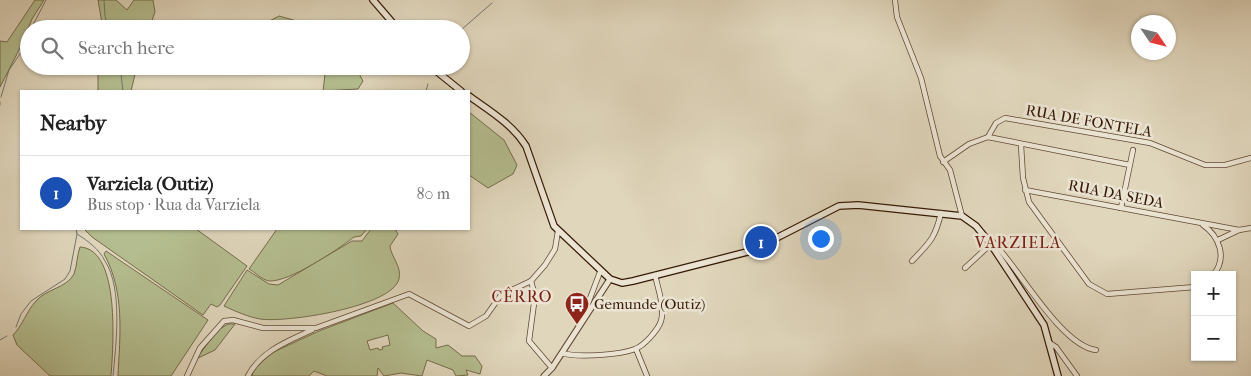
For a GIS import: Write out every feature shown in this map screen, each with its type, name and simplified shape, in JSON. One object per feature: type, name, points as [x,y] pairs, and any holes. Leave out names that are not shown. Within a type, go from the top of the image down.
[{"type":"main road","points":[[373,0],[390,20]]},
{"type":"main road","points":[[441,75],[460,90]]},
{"type":"main road","points":[[470,97],[508,124],[519,135],[526,146],[550,217],[558,231],[600,272],[610,279],[622,283],[752,251],[839,206],[858,205],[941,212],[962,216],[976,226],[990,243],[1044,325],[1058,376]]},
{"type":"street","points":[[895,0],[897,17],[921,78],[943,162],[950,170],[962,216]]},
{"type":"street","name":"RUA DE FONTELA","points":[[988,137],[996,123],[1005,118],[1150,143],[1205,165],[1224,164],[1251,158]]},
{"type":"street","points":[[943,162],[969,144],[988,137],[1130,166]]},
{"type":"street","points":[[1021,145],[1025,190],[1029,202],[1089,284],[1107,294],[1191,286]]},
{"type":"street","points":[[1121,208],[1133,150]]},
{"type":"street","name":"RUA DA SEDA","points":[[1025,190],[1239,230]]},
{"type":"street","points":[[912,261],[930,244],[938,227],[941,212]]},
{"type":"street","points":[[1201,224],[1218,240],[1221,252],[1220,261],[1215,271]]},
{"type":"street","name":"RUA DA SEDA","points":[[1218,240],[1239,230],[1251,228]]},
{"type":"street","points":[[248,376],[255,363],[280,344],[316,328],[409,294],[469,326],[486,316],[501,295],[531,281],[556,249],[558,231]]},
{"type":"street","points":[[964,268],[993,242],[1033,295],[1073,339],[1087,349],[1096,350]]},
{"type":"street","points":[[582,323],[581,321],[600,272]]},
{"type":"street","points":[[562,353],[592,355],[636,349],[655,330],[661,321],[660,293],[655,276]]},
{"type":"street","points":[[544,376],[552,368],[610,279]]},
{"type":"street","points":[[531,281],[535,296],[529,341],[552,368]]},
{"type":"street","points":[[187,376],[200,348],[224,321],[233,320],[263,328],[316,328]]},
{"type":"street","points":[[1050,344],[1056,348],[1077,376]]},
{"type":"street","points":[[636,349],[647,376]]},
{"type":"green space","points":[[35,0],[44,0],[32,20],[22,20]]},
{"type":"green space","points":[[98,0],[116,0],[127,10],[134,0],[153,0],[155,12],[152,20],[101,20]]},
{"type":"green space","points":[[279,16],[293,20],[271,20]]},
{"type":"green space","points":[[20,22],[20,48],[0,87],[0,41],[7,42]]},
{"type":"green space","points":[[98,75],[135,75],[131,90],[98,90]]},
{"type":"green space","points":[[325,75],[360,75],[363,81],[358,89],[323,90]]},
{"type":"green space","points":[[470,113],[504,140],[517,165],[513,174],[488,188],[470,176]]},
{"type":"green space","points":[[85,230],[197,230],[247,266],[220,305],[217,307],[211,304],[203,315],[92,237]]},
{"type":"green space","points":[[276,230],[366,230],[361,236],[354,237],[301,271],[278,280],[269,281],[249,269]]},
{"type":"green space","points":[[370,230],[396,230],[398,234],[390,246],[398,266],[399,279],[392,289],[378,298],[337,311],[273,320],[251,317],[224,306],[247,270],[269,284],[278,285],[352,241],[362,241]]},
{"type":"green space","points":[[80,247],[93,252],[102,264],[108,281],[113,323],[111,376],[50,376],[17,345],[13,335],[40,297],[62,286],[71,279],[75,271]]},
{"type":"green space","points":[[106,251],[208,320],[171,376],[118,376],[120,314],[111,268],[104,254]]},
{"type":"green space","points":[[393,303],[423,331],[436,339],[436,348],[448,345],[462,356],[475,356],[482,366],[480,374],[466,370],[468,375],[456,376],[453,370],[427,360],[422,376],[401,373],[384,376],[378,368],[377,376],[327,376],[314,371],[309,376],[252,376],[254,368],[267,355],[319,331]],"holes":[[[388,335],[390,345],[382,347],[383,349],[370,350],[367,341]]]},
{"type":"green space","points":[[228,324],[235,324],[215,350],[196,359],[218,330]]},
{"type":"waterway","points":[[36,20],[46,0]]},
{"type":"waterway","points":[[104,0],[106,20]]},
{"type":"waterway","points":[[470,22],[492,3]]},
{"type":"waterway","points":[[1,97],[9,70],[20,54]]},
{"type":"waterway","points":[[121,75],[123,90]]},
{"type":"waterway","points":[[426,90],[428,84]]},
{"type":"waterway","points":[[76,230],[77,234],[100,253],[111,273],[117,317],[113,376]]},
{"type":"waterway","points":[[16,327],[21,314],[31,301],[65,279],[70,271],[77,234]]},
{"type":"waterway","points":[[0,340],[7,336]]},
{"type":"place","name":"Varziela (Outiz)","points":[[761,242]]},
{"type":"place","name":"Gemunde (Outiz)","points":[[577,325]]},
{"type":"district","name":"VARZIELA","points":[[1018,242]]},
{"type":"district","name":"CÊRRO","points":[[522,296]]}]
